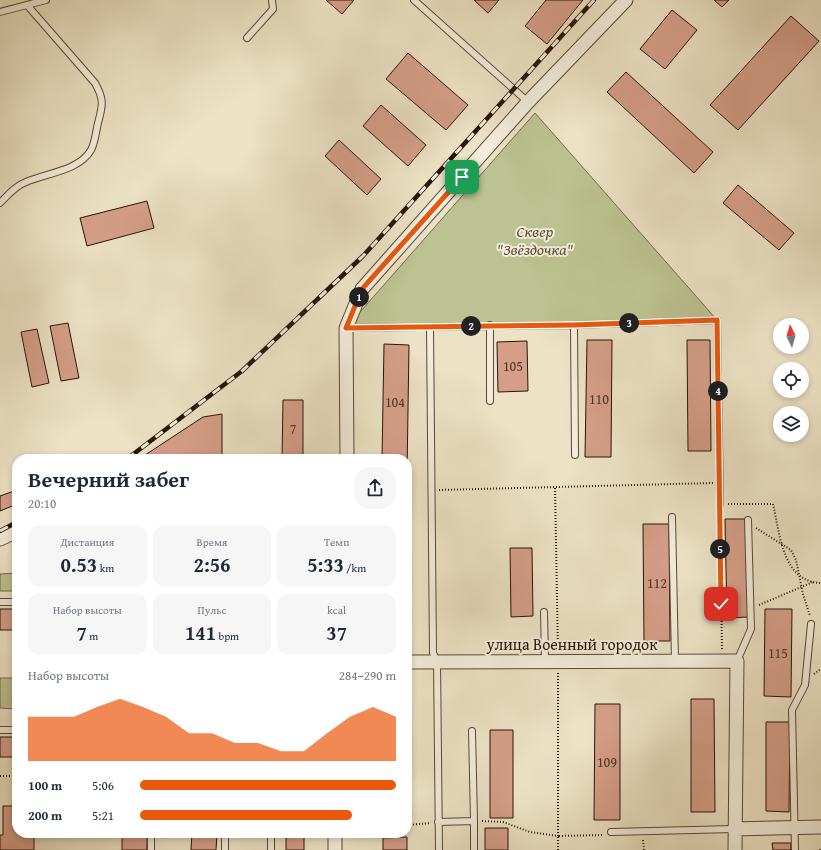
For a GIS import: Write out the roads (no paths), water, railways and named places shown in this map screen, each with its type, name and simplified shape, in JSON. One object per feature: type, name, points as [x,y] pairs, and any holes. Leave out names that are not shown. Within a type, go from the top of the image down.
[{"type":"street","points":[[346,454],[346,328],[362,289],[528,102],[626,0]]},
{"type":"street","points":[[0,539],[12,533]]},
{"type":"street","points":[[735,850],[734,829],[737,660]]},
{"type":"street","name":"улица Военный городок","points":[[412,662],[737,660]]},
{"type":"street","points":[[734,829],[821,827]]},
{"type":"street","points":[[335,838],[335,850]]},
{"type":"lane","points":[[0,12],[46,0]]},
{"type":"lane","points":[[247,38],[273,9],[272,0]]},
{"type":"lane","points":[[414,0],[528,102]]},
{"type":"lane","points":[[0,203],[12,191],[25,182],[72,166],[82,159],[91,150],[103,106],[102,95],[95,83],[27,5]]},
{"type":"lane","points":[[346,328],[574,325],[717,320],[720,504]]},
{"type":"lane","points":[[574,325],[575,455]]},
{"type":"lane","points":[[490,326],[490,401]]},
{"type":"lane","points":[[430,327],[433,654],[437,661],[439,850]]},
{"type":"lane","points":[[672,518],[675,661]]},
{"type":"lane","points":[[737,660],[751,628],[748,520]]},
{"type":"lane","points":[[0,602],[12,602]]},
{"type":"lane","points":[[544,612],[545,660]]},
{"type":"lane","points":[[795,850],[792,710],[805,685],[811,624]]},
{"type":"lane","points":[[0,730],[12,730]]},
{"type":"lane","points":[[472,731],[474,850]]},
{"type":"lane","points":[[438,822],[474,821]]},
{"type":"lane","points":[[611,832],[734,829]]},
{"type":"lane","points":[[151,838],[152,850]]},
{"type":"lane","points":[[225,838],[225,850]]},
{"type":"lane","points":[[271,838],[271,850]]},
{"type":"railway","points":[[134,454],[242,371],[363,256],[594,0]]},
{"type":"railway","points":[[0,531],[12,525]]},
{"type":"park label","name":"Сквер \"Звёздочка\"","points":[[535,240]]}]
